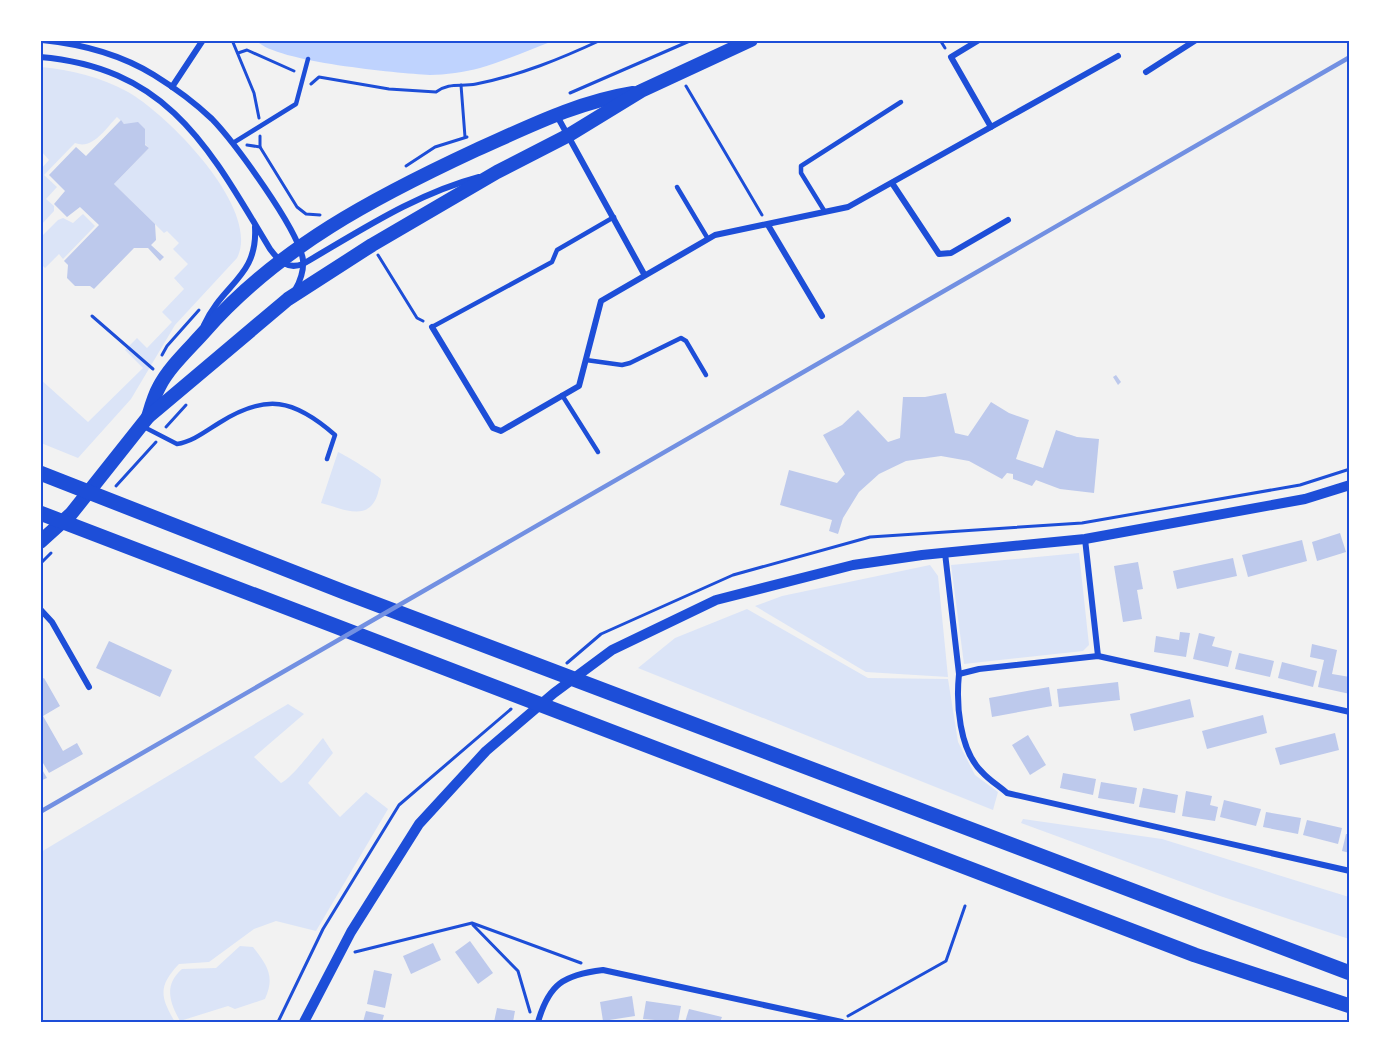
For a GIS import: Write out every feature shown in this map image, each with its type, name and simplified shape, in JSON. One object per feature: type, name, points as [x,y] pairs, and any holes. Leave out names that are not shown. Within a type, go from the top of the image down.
[{"type":"highway","points":[[40,473],[344,592],[617,693],[1350,973]]},
{"type":"highway","points":[[40,513],[507,692],[584,719],[1195,955],[1350,1006]]},
{"type":"main road","points":[[40,542],[71,514],[144,421],[288,299],[372,245],[497,172],[569,135],[641,91],[751,40]]},
{"type":"main road","points":[[144,421],[159,386],[197,339],[242,292],[278,260],[298,246],[406,183],[556,114],[600,98],[641,91]]},
{"type":"street","points":[[42,40],[101,51],[142,68],[199,107],[233,143],[283,218],[298,246],[303,264],[297,287],[288,299]]},
{"type":"street","points":[[172,87],[203,40]]},
{"type":"street","points":[[979,40],[951,57],[991,128]]},
{"type":"street","points":[[1146,72],[1196,40]]},
{"type":"street","points":[[432,327],[493,428],[501,431],[579,386],[601,301],[644,274],[715,235],[848,207],[1118,56]]},
{"type":"street","points":[[40,57],[77,62],[114,74],[138,86],[169,108],[210,150],[278,260],[291,266],[303,264],[425,195],[443,187],[497,172]]},
{"type":"street","points":[[556,114],[644,274]]},
{"type":"street","points":[[892,183],[939,254],[951,253],[1008,220]]},
{"type":"street","points":[[197,339],[212,308],[250,265],[256,249],[255,225]]},
{"type":"street","points":[[768,225],[822,316]]},
{"type":"street","points":[[304,1023],[339,956],[419,824],[486,751],[554,693],[612,650],[716,600],[853,565],[1085,539],[1305,499],[1350,485]]},
{"type":"street","points":[[1085,539],[1098,656]]},
{"type":"street","points":[[945,554],[959,674],[957,689],[966,746],[980,771],[1007,793],[1350,872]]},
{"type":"street","points":[[40,609],[52,622],[89,687]]},
{"type":"street","points":[[959,674],[979,669],[1098,656],[1350,712]]},
{"type":"street","points":[[537,1023],[543,1005],[557,983],[579,973],[603,970],[841,1022]]},
{"type":"lane","points":[[233,143],[294,106],[308,59]]},
{"type":"lane","points":[[825,212],[801,173],[801,165],[901,102]]},
{"type":"lane","points":[[677,187],[708,239]]},
{"type":"lane","points":[[432,327],[552,262],[557,250],[614,217]]},
{"type":"lane","points":[[586,360],[613,364],[630,363],[681,338],[686,341],[706,375]]},
{"type":"lane","points":[[562,395],[598,452]]},
{"type":"lane","points":[[144,421],[173,444],[183,444],[234,413],[267,404],[290,404],[319,421],[335,435],[327,459]]},
{"type":"path","points":[[232,40],[254,93],[260,126],[260,147],[297,207],[314,217],[328,213],[334,223]]},
{"type":"path","points":[[238,53],[247,51],[294,71],[296,79],[310,84],[319,77],[389,89],[436,92],[445,85],[473,85],[528,72],[601,40]]},
{"type":"path","points":[[679,74],[768,225]]},
{"type":"path","points":[[461,85],[465,137]]},
{"type":"path","points":[[372,245],[417,318],[432,327]]},
{"type":"path","points":[[92,316],[154,370]]},
{"type":"path","points":[[113,489],[153,447],[159,435],[190,401]]},
{"type":"path","points":[[846,542],[870,537],[1082,523],[1300,485],[1350,469]]},
{"type":"path","points":[[40,564],[57,547]]},
{"type":"path","points":[[841,1022],[946,961],[965,906]]},
{"type":"path","points":[[472,923],[518,971],[532,1023]]},
{"type":"path","points":[[339,956],[472,923],[603,970]]},
{"type":"shaded area","points":[[41,67],[75,72],[107,82],[145,103],[165,120],[186,141],[224,190],[236,214],[241,238],[237,258],[175,325],[131,399],[78,458],[41,443],[40,379],[88,422],[143,368],[125,350],[137,338],[147,348],[172,322],[162,312],[184,289],[174,278],[188,264],[173,249],[179,243],[167,231],[164,233],[114,184],[149,148],[117,117],[93,141],[87,144],[75,143],[44,175],[57,187],[46,199],[54,206],[54,211],[41,225],[41,169],[49,160],[41,151]]},
{"type":"shaded area","points":[[83,214],[95,226],[63,259],[59,254],[45,268],[41,264],[41,237],[58,220],[63,218],[73,223]]},
{"type":"shaded area","points":[[338,452],[381,479],[378,493],[369,508],[355,512],[321,503]]},
{"type":"shaded area","points":[[1079,553],[1089,645],[1083,651],[964,664],[951,565]]},
{"type":"shaded area","points":[[930,565],[938,576],[948,677],[866,672],[755,606],[782,596]]},
{"type":"shaded area","points":[[747,609],[868,678],[948,679],[958,742],[975,775],[998,792],[993,810],[638,668],[675,638]]},
{"type":"shaded area","points":[[288,704],[304,714],[254,757],[281,783],[323,738],[333,753],[308,783],[340,817],[366,792],[388,809],[316,931],[276,921],[254,929],[209,962],[179,964],[167,979],[163,992],[166,1005],[175,1022],[41,1022],[41,852]]},
{"type":"shaded area","points":[[1023,819],[1162,839],[1349,897],[1349,939],[1220,896],[1021,823]]},
{"type":"shaded area","points":[[240,946],[253,947],[266,966],[270,978],[265,999],[235,1009],[228,1006],[180,1021],[173,1007],[170,993],[176,975],[182,969],[216,968]]},
{"type":"water","points":[[257,41],[553,41],[480,68],[430,75],[366,69],[311,60],[287,55]]},
{"type":"building","points":[[121,120],[124,124],[138,122],[145,129],[145,145],[149,148],[114,184],[155,224],[156,240],[151,245],[164,257],[160,261],[148,248],[134,248],[94,289],[90,286],[75,286],[67,278],[68,265],[64,261],[99,225],[80,207],[67,217],[54,204],[65,191],[49,175],[76,147],[86,156]]},
{"type":"building","points":[[1116,375],[1121,382],[1118,385],[1113,377]]},
{"type":"building","points":[[946,393],[955,433],[968,436],[991,402],[1009,413],[1029,420],[1016,459],[1043,468],[1056,430],[1077,437],[1099,439],[1094,493],[1060,489],[1036,480],[1032,486],[1013,479],[1013,474],[1007,473],[1002,479],[969,461],[941,456],[906,461],[879,474],[859,492],[843,518],[838,534],[829,531],[832,520],[780,505],[789,470],[837,483],[845,474],[823,435],[842,425],[858,410],[888,442],[900,438],[903,397],[925,397]]},
{"type":"building","points":[[1340,533],[1346,552],[1317,561],[1312,542]]},
{"type":"building","points":[[1302,540],[1307,561],[1248,577],[1242,555]]},
{"type":"building","points":[[1233,558],[1237,576],[1177,589],[1173,571]]},
{"type":"building","points":[[1138,562],[1143,589],[1137,590],[1142,619],[1123,622],[1114,566]]},
{"type":"building","points":[[1180,632],[1190,633],[1186,657],[1154,652],[1156,636],[1179,640]]},
{"type":"building","points":[[1199,633],[1215,637],[1212,646],[1232,651],[1228,667],[1193,659]]},
{"type":"building","points":[[109,641],[172,670],[160,697],[96,668]]},
{"type":"building","points":[[1312,644],[1337,650],[1332,674],[1350,677],[1350,694],[1318,687],[1324,660],[1310,657]]},
{"type":"building","points":[[1239,653],[1274,661],[1270,677],[1235,669]]},
{"type":"building","points":[[1282,662],[1317,671],[1313,687],[1278,678]]},
{"type":"building","points":[[44,678],[60,706],[43,716],[63,751],[77,743],[83,754],[49,773],[40,758],[40,680]]},
{"type":"building","points":[[1118,682],[1120,700],[1059,707],[1057,689]]},
{"type":"building","points":[[1049,687],[1052,706],[992,717],[989,698]]},
{"type":"building","points":[[1190,699],[1194,717],[1134,731],[1130,714]]},
{"type":"building","points":[[1263,715],[1267,733],[1207,749],[1202,731]]},
{"type":"building","points":[[1335,733],[1339,750],[1280,765],[1275,748]]},
{"type":"building","points":[[1028,735],[1046,765],[1030,775],[1012,745]]},
{"type":"building","points":[[40,766],[47,778],[40,781]]},
{"type":"building","points":[[1063,773],[1096,779],[1093,795],[1060,788]]},
{"type":"building","points":[[1101,782],[1137,788],[1134,804],[1098,798]]},
{"type":"building","points":[[1143,788],[1178,795],[1175,813],[1139,807]]},
{"type":"building","points":[[1186,791],[1212,796],[1210,805],[1218,807],[1215,821],[1182,816]]},
{"type":"building","points":[[1224,800],[1261,809],[1256,826],[1220,817]]},
{"type":"building","points":[[1266,812],[1301,818],[1298,834],[1263,827]]},
{"type":"building","points":[[1307,820],[1342,828],[1338,844],[1303,835]]},
{"type":"building","points":[[1346,834],[1350,834],[1350,853],[1342,851]]},
{"type":"building","points":[[470,941],[493,973],[478,984],[455,952]]},
{"type":"building","points":[[433,943],[441,960],[411,974],[403,956]]},
{"type":"building","points":[[374,970],[392,974],[385,1008],[367,1004]]},
{"type":"building","points":[[632,996],[635,1016],[603,1021],[600,1002]]},
{"type":"building","points":[[646,1001],[681,1006],[678,1022],[643,1019]]},
{"type":"building","points":[[497,1008],[515,1011],[513,1022],[494,1022]]},
{"type":"building","points":[[689,1009],[722,1017],[720,1022],[685,1022]]},
{"type":"building","points":[[366,1011],[384,1015],[382,1022],[363,1022]]},
{"type":"railway","points":[[40,812],[1350,57]]}]
